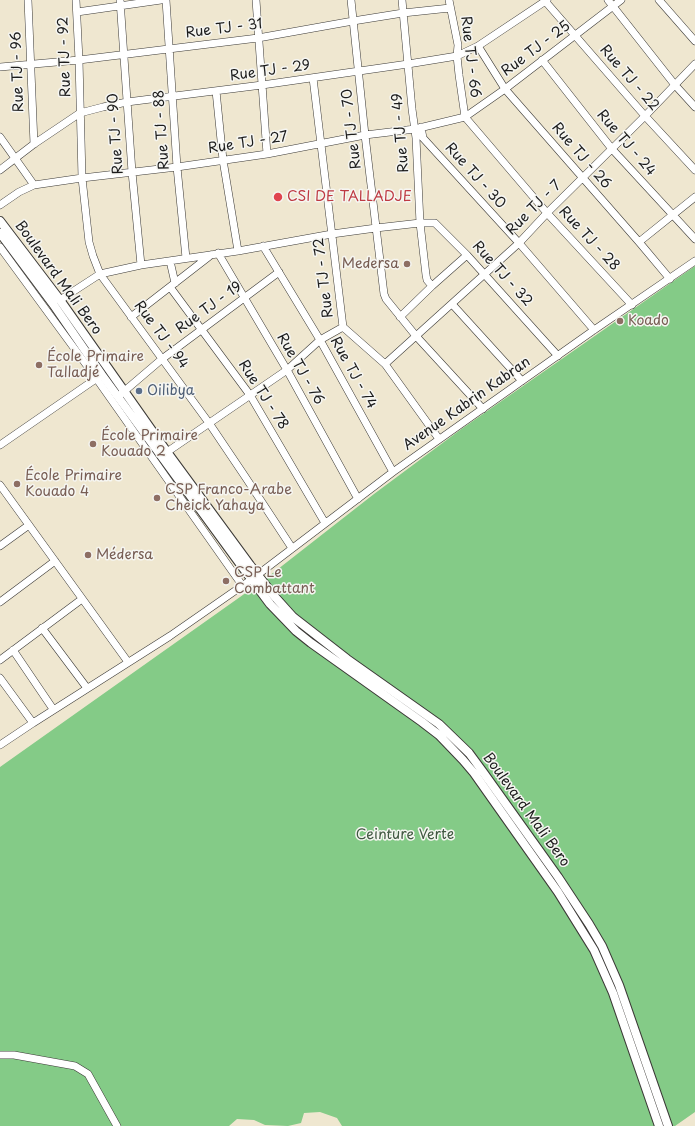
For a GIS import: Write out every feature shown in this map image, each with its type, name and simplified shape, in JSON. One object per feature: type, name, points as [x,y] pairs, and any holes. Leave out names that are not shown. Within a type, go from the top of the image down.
[{"type":"main road","name":"Boulevard Mali Bero","points":[[0,221],[60,300],[121,394],[233,555],[246,566]]},
{"type":"main road","name":"Boulevard Mali Bero","points":[[0,232],[53,304],[99,376],[121,394],[166,452],[246,566]]},
{"type":"main road","points":[[246,566],[261,586]]},
{"type":"main road","name":"Boulevard Mali Bero","points":[[261,586],[270,604],[296,631],[439,735],[474,773],[558,892],[602,965],[659,1126]]},
{"type":"main road","name":"Boulevard Mali Bero","points":[[261,586],[293,617],[340,654],[439,724],[469,753],[558,877],[602,946],[620,985],[668,1126]]},
{"type":"street","name":"Rue TJ - 96","points":[[28,0],[34,144]]},
{"type":"street","name":"Rue TJ - 92","points":[[76,0],[80,113]]},
{"type":"street","points":[[77,12],[121,3],[161,0]]},
{"type":"street","name":"Rue TJ - 88","points":[[166,0],[177,167],[186,258]]},
{"type":"street","points":[[256,0],[267,154]]},
{"type":"street","name":"Rue TJ - 70","points":[[351,0],[384,294],[386,299],[416,336],[483,409]]},
{"type":"street","name":"Rue TJ - 49","points":[[402,0],[412,109],[418,128],[420,223],[426,278],[432,286]]},
{"type":"street","name":"Rue TJ - 66","points":[[449,0],[458,46],[457,56],[465,117]]},
{"type":"street","name":"Rue TJ - 22","points":[[546,0],[645,116],[695,170]]},
{"type":"street","name":"Rue TJ - 29","points":[[0,170],[34,144],[80,113],[127,102],[358,72],[457,56],[478,46],[546,0]]},
{"type":"street","points":[[608,0],[675,85],[695,107]]},
{"type":"street","name":"Rue TJ - 25","points":[[465,117],[505,89],[621,0]]},
{"type":"street","points":[[659,0],[695,41]]},
{"type":"street","name":"Rue TJ - 90","points":[[121,3],[132,172],[142,265]]},
{"type":"street","name":"Rue TJ - 31","points":[[0,67],[79,60],[258,38],[403,13],[450,8]]},
{"type":"street","name":"Rue TJ - 26","points":[[478,46],[505,89],[670,278]]},
{"type":"street","name":"Rue TJ - 24","points":[[542,60],[612,149],[695,239]]},
{"type":"street","name":"Rue TJ - 7","points":[[385,364],[519,243],[547,212],[645,116],[695,64]]},
{"type":"street","name":"Rue TJ - 72","points":[[313,78],[344,327],[385,364],[439,439]]},
{"type":"street","points":[[216,91],[223,160],[238,250]]},
{"type":"street","name":"Rue TJ - 94","points":[[80,113],[82,178],[89,242],[100,274],[209,423],[292,548]]},
{"type":"street","name":"Rue TJ - 27","points":[[0,205],[19,192],[34,185],[267,154],[365,135],[418,128],[465,117]]},
{"type":"street","name":"Rue TJ - 28","points":[[465,117],[547,212],[632,305]]},
{"type":"street","name":"Rue TJ - 30","points":[[418,128],[423,138],[519,243],[594,330]]},
{"type":"street","points":[[0,137],[34,185]]},
{"type":"street","points":[[639,242],[695,197]]},
{"type":"street","name":"Rue TJ - 32","points":[[100,274],[142,265],[332,234],[420,223],[433,223],[438,224],[558,356]]},
{"type":"street","name":"Rue TJ - 74","points":[[263,246],[320,340],[393,472]]},
{"type":"street","points":[[0,247],[99,376],[242,585]]},
{"type":"street","points":[[131,317],[214,254]]},
{"type":"street","name":"Rue TJ - 76","points":[[214,254],[245,298],[287,370],[358,499]]},
{"type":"street","points":[[400,317],[467,255]]},
{"type":"street","points":[[170,261],[172,285]]},
{"type":"street","name":"Avenue Kabrin Kabran","points":[[0,745],[53,709],[170,636],[254,577],[439,439],[695,261]]},
{"type":"street","name":"Rue TJ - 19","points":[[121,394],[162,359],[279,272]]},
{"type":"street","points":[[60,300],[100,274]]},
{"type":"street","name":"Rue TJ - 78","points":[[172,285],[250,395],[325,523]]},
{"type":"street","points":[[452,304],[522,381]]},
{"type":"street","points":[[166,452],[287,370],[320,340],[344,327]]},
{"type":"street","points":[[0,445],[99,376]]},
{"type":"street","points":[[0,485],[128,662]]},
{"type":"street","points":[[0,499],[7,494]]},
{"type":"street","points":[[0,546],[29,525]]},
{"type":"street","points":[[225,560],[233,555]]},
{"type":"street","points":[[1,599],[55,561]]},
{"type":"street","points":[[0,660],[82,599]]},
{"type":"street","points":[[42,628],[87,688]]},
{"type":"street","points":[[13,650],[53,709]]},
{"type":"street","points":[[0,678],[33,723]]},
{"type":"street","points":[[0,1055],[14,1055],[75,1066],[88,1074],[117,1126]]},
{"type":"green space","name":"Ceinture Verte","points":[[695,266],[695,1112],[675,1126],[342,1126],[337,1118],[320,1112],[304,1113],[301,1123],[288,1126],[265,1125],[254,1120],[237,1119],[229,1126],[0,1126],[0,767],[264,580],[374,494],[460,430]]},
{"type":"place","name":"CSI DE TALLADJE","points":[[278,197]]},
{"type":"place","name":"Medersa","points":[[407,264]]},
{"type":"place","name":"Koado","points":[[620,321]]},
{"type":"place","name":"École Primaire Talladjé","points":[[39,365]]},
{"type":"place","name":"Oilibya","points":[[139,391]]},
{"type":"place","name":"École Primaire Kouado 2","points":[[93,444]]},
{"type":"place","name":"École Primaire Kouado 4","points":[[17,484]]},
{"type":"place","name":"CSP Franco-Arabe Cheick Yahaya","points":[[157,498]]},
{"type":"place","name":"Médersa","points":[[88,555]]},
{"type":"place","name":"CSP Le Combattant","points":[[226,581]]}]
